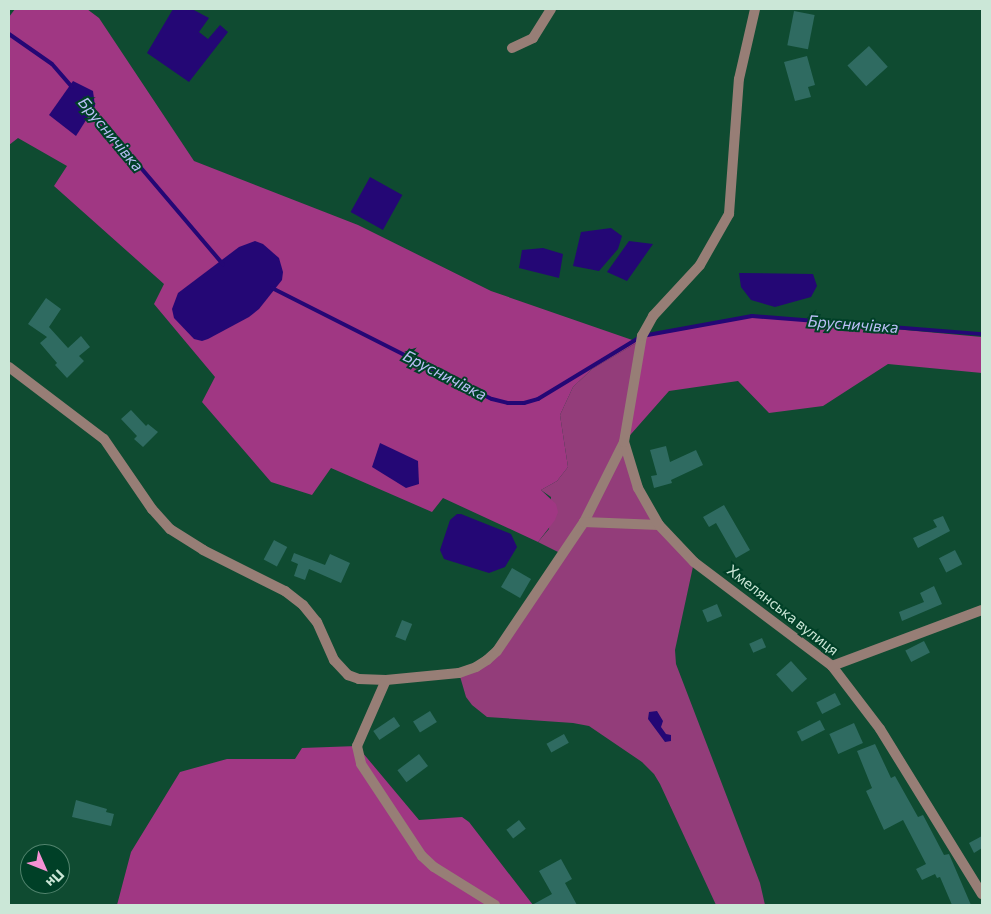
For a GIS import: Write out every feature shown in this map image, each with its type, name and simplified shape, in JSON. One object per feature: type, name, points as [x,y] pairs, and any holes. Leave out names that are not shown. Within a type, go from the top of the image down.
[{"type":"street","points":[[512,48],[533,38],[551,9]]},
{"type":"street","points":[[9,367],[104,439],[152,509],[170,529],[204,550],[285,591],[303,605],[317,622],[334,660],[348,675],[359,679],[386,680],[459,673],[476,667],[497,651],[584,522],[624,442],[642,336],[653,316],[700,265],[729,214],[739,79],[754,9]]},
{"type":"street","name":"Хмелянська вулиця","points":[[624,442],[638,488],[659,526],[694,562],[832,666],[880,728],[982,894]]},
{"type":"street","points":[[584,522],[659,526]]},
{"type":"street","points":[[832,666],[982,610]]},
{"type":"street","points":[[386,680],[357,746],[361,764],[422,856],[434,867],[495,905]]},
{"type":"shaded area","points":[[15,9],[87,9],[99,18],[194,161],[358,225],[491,291],[638,342],[592,369],[573,387],[560,415],[568,467],[557,481],[541,490],[556,504],[558,512],[555,520],[538,542],[443,498],[432,512],[331,468],[312,495],[271,482],[202,402],[215,377],[154,304],[164,284],[54,186],[67,166],[18,138],[9,145],[9,17]]},
{"type":"shaded area","points":[[173,9],[192,9],[209,18],[199,32],[208,39],[220,25],[228,32],[189,82],[147,53]]},
{"type":"shaded area","points":[[73,81],[93,91],[95,106],[76,136],[49,115]]},
{"type":"shaded area","points":[[370,177],[402,195],[383,230],[351,212]]},
{"type":"shaded area","points":[[611,228],[622,236],[618,249],[599,271],[573,266],[581,232]]},
{"type":"shaded area","points":[[255,241],[263,244],[279,258],[283,272],[282,280],[259,309],[249,317],[208,339],[202,341],[194,339],[174,318],[172,309],[178,293],[239,247]]},
{"type":"shaded area","points":[[629,241],[653,244],[627,281],[607,272]]},
{"type":"shaded area","points":[[543,248],[563,254],[559,278],[519,268],[522,250]]},
{"type":"shaded area","points":[[739,273],[813,274],[817,286],[811,297],[775,307],[751,300],[741,287]]},
{"type":"shaded area","points":[[752,316],[982,337],[982,373],[888,364],[823,406],[769,413],[738,381],[669,391],[624,442],[642,336]]},
{"type":"shaded area","points":[[638,342],[624,442],[652,515],[694,562],[675,650],[676,664],[760,883],[765,905],[716,905],[660,784],[654,774],[642,762],[589,726],[573,723],[487,717],[472,705],[466,697],[459,673],[487,660],[562,554],[538,542],[549,529],[551,497],[541,490],[557,481],[568,467],[560,415],[573,387],[592,369]]},
{"type":"shaded area","points":[[380,443],[418,461],[419,484],[406,488],[372,467]]},
{"type":"shaded area","points":[[457,514],[511,534],[517,547],[505,567],[489,573],[444,559],[440,550],[450,520]]},
{"type":"shaded area","points":[[657,711],[663,721],[661,727],[666,734],[671,735],[671,741],[665,742],[648,719],[649,712]]},
{"type":"shaded area","points":[[357,746],[419,820],[462,817],[469,822],[533,905],[117,905],[131,852],[180,772],[227,759],[295,759],[302,748]]},
{"type":"building","points":[[794,11],[815,15],[808,49],[787,45]]},
{"type":"building","points":[[869,46],[888,67],[866,86],[847,65]]},
{"type":"building","points":[[807,56],[815,85],[808,87],[811,97],[795,101],[784,62]]},
{"type":"building","points":[[46,298],[61,309],[49,327],[68,348],[81,336],[90,347],[79,356],[84,361],[67,378],[55,365],[57,363],[40,343],[47,337],[28,324]]},
{"type":"building","points":[[131,410],[146,426],[148,424],[158,432],[143,447],[134,439],[137,436],[121,419]]},
{"type":"building","points":[[666,446],[670,462],[696,450],[703,465],[671,480],[672,483],[654,488],[651,476],[657,475],[650,450]]},
{"type":"building","points":[[724,505],[750,550],[736,558],[716,523],[709,527],[703,517]]},
{"type":"building","points":[[943,516],[950,531],[918,548],[913,538],[937,527],[933,520]]},
{"type":"building","points":[[274,540],[287,547],[277,566],[264,559]]},
{"type":"building","points":[[955,550],[962,564],[946,572],[939,558]]},
{"type":"building","points":[[294,553],[325,565],[330,554],[350,563],[341,583],[309,569],[305,580],[294,576],[298,564],[291,561]]},
{"type":"building","points":[[512,568],[531,579],[520,598],[501,587]]},
{"type":"building","points":[[934,586],[942,604],[902,621],[899,612],[924,602],[920,593]]},
{"type":"building","points":[[717,604],[722,616],[707,622],[702,610]]},
{"type":"building","points":[[402,620],[412,624],[405,641],[395,637]]},
{"type":"building","points":[[762,638],[766,647],[753,653],[749,644]]},
{"type":"building","points":[[924,641],[930,653],[911,662],[905,651]]},
{"type":"building","points":[[791,661],[807,679],[792,692],[776,674]]},
{"type":"building","points":[[835,693],[841,705],[822,714],[816,703]]},
{"type":"building","points":[[430,711],[437,722],[420,733],[413,722]]},
{"type":"building","points":[[394,717],[400,726],[379,740],[373,731]]},
{"type":"building","points":[[820,720],[825,730],[802,742],[797,732]]},
{"type":"building","points":[[854,723],[863,743],[838,754],[829,734]]},
{"type":"building","points":[[564,734],[569,743],[551,752],[547,744]]},
{"type":"building","points":[[875,744],[891,778],[895,776],[918,817],[923,815],[944,855],[949,854],[971,905],[952,905],[940,877],[937,878],[935,874],[922,880],[916,869],[926,864],[903,820],[884,830],[866,791],[872,788],[857,751]]},
{"type":"building","points":[[419,754],[428,766],[406,782],[397,770]]},
{"type":"building","points":[[76,800],[107,809],[106,812],[114,814],[111,826],[72,817]]},
{"type":"building","points":[[519,820],[526,829],[513,839],[506,830]]},
{"type":"building","points":[[982,836],[982,848],[974,853],[969,843]]},
{"type":"building","points":[[561,859],[572,879],[565,883],[577,905],[532,905],[552,894],[539,871]]},
{"type":"waterway","name":"Брусничівка","points":[[9,34],[52,64],[72,87]]},
{"type":"waterway","name":"Брусничівка","points":[[90,108],[223,264]]},
{"type":"waterway","name":"Брусничівка","points":[[272,288],[492,399],[508,403],[524,403],[538,399],[642,336],[752,316],[982,334]]}]
